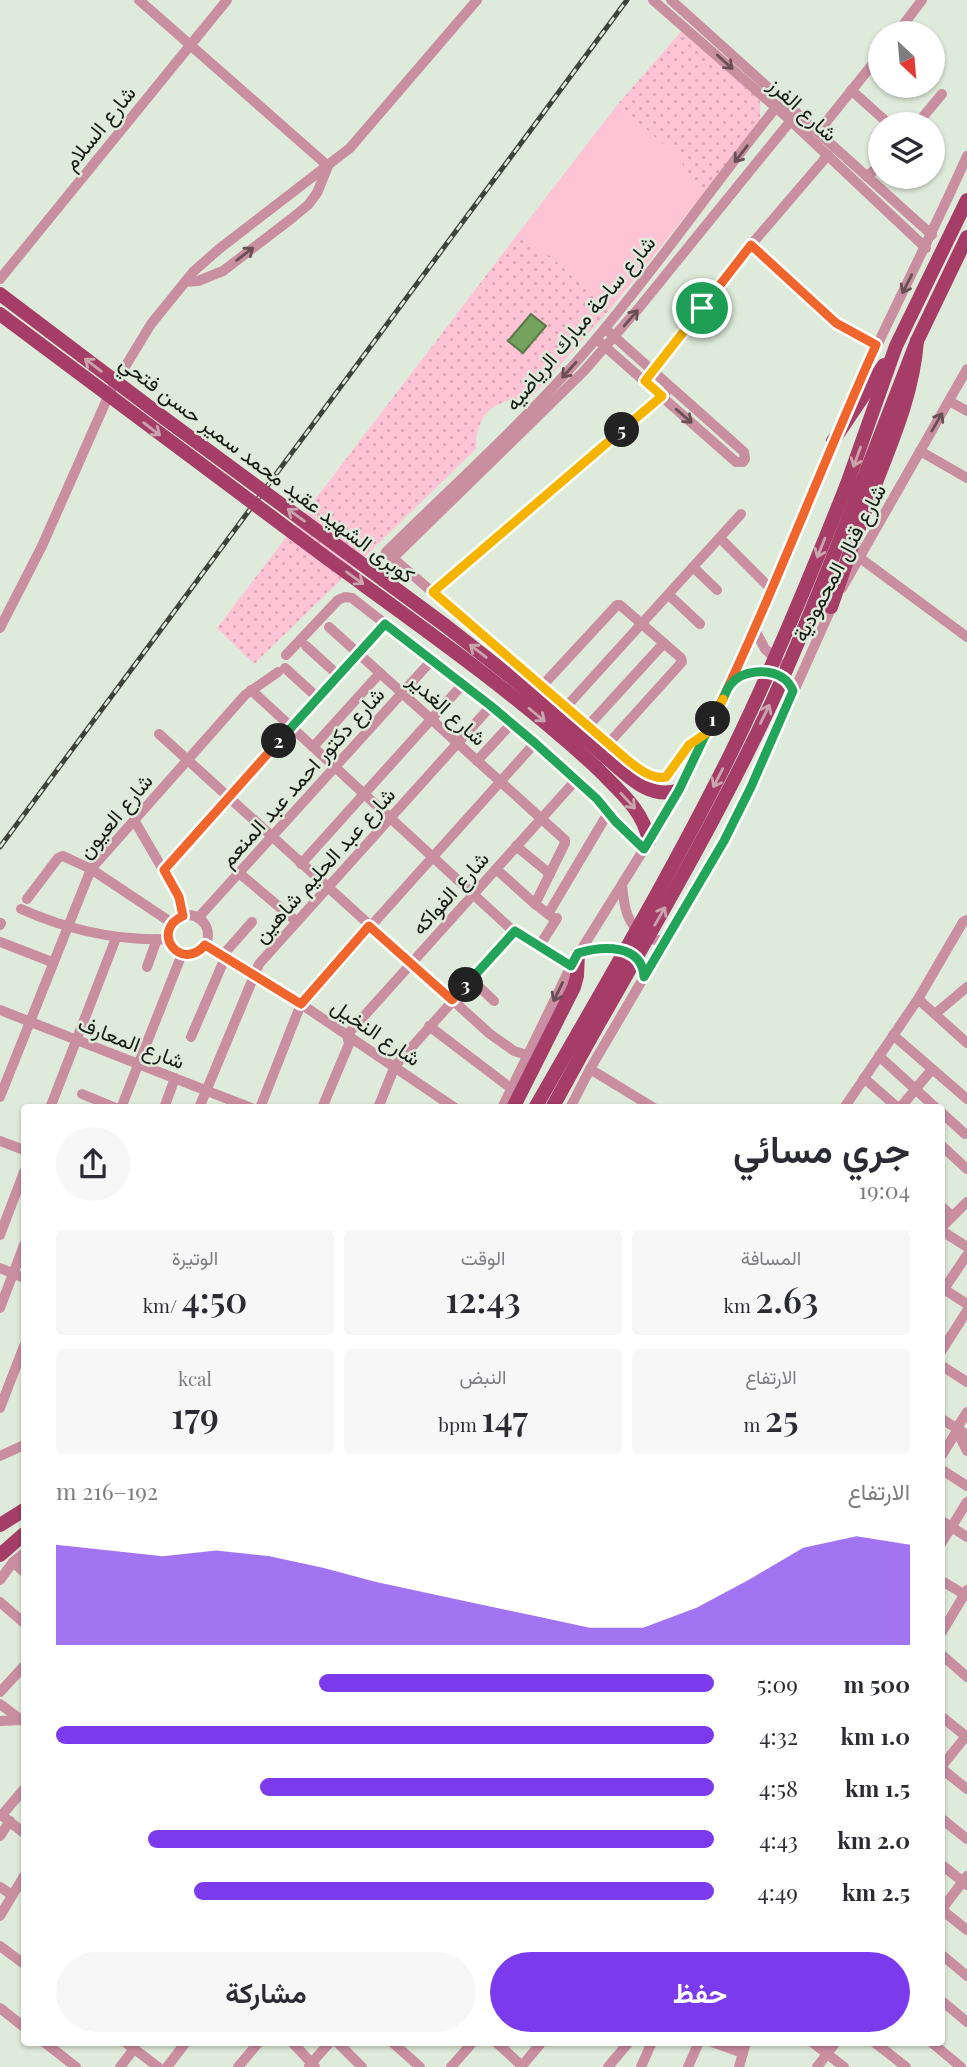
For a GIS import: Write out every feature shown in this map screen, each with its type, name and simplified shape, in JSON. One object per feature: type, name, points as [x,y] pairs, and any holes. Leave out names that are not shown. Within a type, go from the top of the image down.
[{"type":"main road","points":[[833,440],[896,346],[967,200]]},
{"type":"main road","points":[[554,1104],[584,1036],[756,701],[917,341],[967,237]]},
{"type":"main road","name":"كوبرى الشهيد عقيد محمد سمير حسن فتحي","points":[[0,294],[171,424],[446,626],[646,789],[666,793],[679,790]]},
{"type":"main road","name":"كوبرى الشهيد عقيد محمد سمير حسن فتحي","points":[[0,314],[537,715],[604,756],[646,827],[647,845]]},
{"type":"main road","points":[[831,607],[905,407],[913,375],[917,341]]},
{"type":"main road","points":[[854,485],[896,346]]},
{"type":"main road","points":[[515,1104],[573,987],[577,976],[574,959]]},
{"type":"main road","points":[[538,1104],[584,1036]]},
{"type":"main road","points":[[0,1525],[21,1512]]},
{"type":"main road","points":[[0,1555],[21,1537]]},
{"type":"street","points":[[139,0],[328,166]]},
{"type":"street","name":"شارع السلام","points":[[0,279],[227,0]]},
{"type":"street","points":[[0,628],[42,546],[122,370],[151,324],[194,271],[251,222],[350,148],[477,0]]},
{"type":"street","name":"شارع الفرز","points":[[655,0],[674,5],[779,104],[818,132],[868,182]]},
{"type":"street","points":[[906,21],[922,0]]},
{"type":"street","points":[[818,132],[868,69]]},
{"type":"street","points":[[851,90],[876,112]]},
{"type":"street","points":[[927,112],[939,98]]},
{"type":"street","name":"شارع ساحة مبارك الرياضيه","points":[[390,555],[535,407],[605,328],[779,104]]},
{"type":"street","name":"شارع الفرز","points":[[794,116],[828,155],[868,182]]},
{"type":"street","name":"شارع ساحة مبارك الرياضيه","points":[[390,555],[574,380],[614,337],[794,116]]},
{"type":"street","points":[[645,381],[751,245],[828,155]]},
{"type":"street","name":"شارع قنال المحمودية","points":[[504,1104],[574,959],[647,845],[708,732],[772,590],[833,440],[876,345],[926,248],[967,156]]},
{"type":"street","points":[[185,282],[198,281],[223,271],[291,219],[308,205],[317,193],[328,166]]},
{"type":"street","name":"شارع الفرز","points":[[874,189],[926,248]]},
{"type":"street","name":"شارع الفرز","points":[[876,189],[932,235]]},
{"type":"street","points":[[751,245],[836,323],[876,345]]},
{"type":"street","points":[[596,338],[736,462],[743,462],[746,455],[744,452],[605,328]]},
{"type":"street","name":"شارع قنال المحمودية","points":[[572,1104],[724,841],[831,607],[967,369]]},
{"type":"street","points":[[433,592],[671,388]]},
{"type":"street","points":[[949,401],[967,411]]},
{"type":"street","points":[[920,451],[967,478]]},
{"type":"street","points":[[566,707],[741,514]]},
{"type":"street","points":[[720,538],[772,590]]},
{"type":"street","points":[[390,555],[588,726],[604,756],[661,778],[668,775],[693,741],[708,732]]},
{"type":"street","points":[[860,558],[967,637]]},
{"type":"street","points":[[693,567],[717,590]]},
{"type":"street","points":[[669,595],[700,624]]},
{"type":"street","points":[[286,655],[338,600],[345,597],[356,600],[512,723],[597,799],[608,813],[647,845]]},
{"type":"street","points":[[542,685],[617,605],[681,658],[682,662],[604,756]]},
{"type":"street","points":[[164,870],[385,624]]},
{"type":"street","name":"شارع الغدير","points":[[329,626],[566,842],[550,874]]},
{"type":"street","points":[[755,629],[765,649],[779,662],[797,666],[807,661]]},
{"type":"street","points":[[588,726],[664,643]]},
{"type":"street","points":[[306,646],[338,676]]},
{"type":"street","name":"شارع دكتور احمد عبد المنعم","points":[[198,918],[432,660]]},
{"type":"street","name":"شارع العيون","points":[[0,1097],[91,869],[251,690],[281,670],[318,698]]},
{"type":"street","points":[[731,684],[747,674],[766,672],[784,678],[793,691]]},
{"type":"street","points":[[313,747],[380,673]]},
{"type":"street","points":[[301,864],[463,684]]},
{"type":"street","points":[[251,690],[515,931],[574,959],[602,948],[618,949],[638,960],[644,977]]},
{"type":"street","name":"شارع عبد الحليم شاهين","points":[[201,1104],[259,964],[491,706]]},
{"type":"street","points":[[477,761],[512,723]]},
{"type":"street","points":[[159,734],[501,1043],[514,1052],[527,1055]]},
{"type":"street","points":[[262,1104],[301,1004],[535,743]]},
{"type":"street","name":"شارع الفواكه","points":[[324,1104],[348,1045],[348,1035],[576,780]]},
{"type":"street","points":[[540,945],[608,813]]},
{"type":"street","points":[[134,820],[179,897],[183,916]]},
{"type":"street","points":[[516,846],[550,874],[535,904]]},
{"type":"street","points":[[27,899],[58,858],[63,856],[91,869],[172,923]]},
{"type":"street","points":[[496,869],[554,917]]},
{"type":"street","points":[[239,873],[296,921]]},
{"type":"street","points":[[622,885],[626,911],[634,928],[654,941],[668,937]]},
{"type":"street","points":[[21,909],[66,927],[117,937],[163,939],[182,954],[197,952],[205,945],[207,930],[198,918],[183,916],[172,923],[169,928],[163,939],[147,967]]},
{"type":"street","points":[[847,1104],[918,999],[963,922],[967,920]]},
{"type":"street","points":[[191,1037],[224,957],[252,922]]},
{"type":"street","points":[[380,1104],[395,1066],[515,931]]},
{"type":"street","points":[[52,1104],[117,937]]},
{"type":"street","points":[[0,942],[52,962]]},
{"type":"street","name":"شارع النخيل","points":[[205,945],[301,1004],[449,1104]]},
{"type":"street","points":[[120,1104],[139,1064],[182,954]]},
{"type":"street","points":[[471,979],[494,1001]]},
{"type":"street","points":[[935,1014],[967,987]]},
{"type":"street","points":[[918,999],[966,1041]]},
{"type":"street","name":"شارع المعارف","points":[[0,1010],[241,1104]]},
{"type":"street","points":[[429,1026],[512,1090]]},
{"type":"street","points":[[893,1035],[967,1099]]},
{"type":"street","points":[[879,1056],[932,1104]]},
{"type":"street","points":[[590,1069],[645,1104]]},
{"type":"street","points":[[902,1104],[932,1069]]},
{"type":"street","points":[[165,1104],[175,1078]]},
{"type":"street","points":[[864,1078],[894,1104]]},
{"type":"street","points":[[82,1094],[108,1104]]},
{"type":"street","points":[[945,1116],[966,1133],[945,1149],[967,1169]]},
{"type":"street","points":[[0,1141],[21,1149]]},
{"type":"street","points":[[0,1235],[21,1180]]},
{"type":"street","points":[[945,1229],[952,1216],[967,1202]]},
{"type":"street","points":[[945,1210],[952,1216]]},
{"type":"street","points":[[945,1234],[967,1247]]},
{"type":"street","points":[[945,1286],[967,1255]]},
{"type":"street","points":[[0,1268],[19,1276],[0,1308]]},
{"type":"street","points":[[945,1292],[967,1304]]},
{"type":"street","points":[[945,1346],[967,1311]]},
{"type":"street","points":[[956,1329],[967,1336]]},
{"type":"street","points":[[1,1400],[21,1353]]},
{"type":"street","points":[[945,1368],[967,1382]]},
{"type":"street","points":[[945,1451],[960,1431],[967,1412]]},
{"type":"street","points":[[945,1421],[960,1431],[967,1451]]},
{"type":"street","points":[[0,1456],[21,1446]]},
{"type":"street","points":[[945,1472],[967,1486]]},
{"type":"street","points":[[967,1502],[946,1524],[967,1536]]},
{"type":"street","points":[[0,1580],[21,1555]]},
{"type":"street","points":[[13,1562],[21,1569]]},
{"type":"street","points":[[945,1583],[966,1594],[945,1627]]},
{"type":"street","points":[[0,1602],[21,1620]]},
{"type":"street","points":[[945,1658],[967,1676]]},
{"type":"street","points":[[0,1692],[21,1669]]},
{"type":"street","points":[[0,1704],[21,1720]]},
{"type":"street","points":[[945,1719],[966,1736],[945,1764]]},
{"type":"street","points":[[0,1721],[21,1721]]},
{"type":"street","points":[[945,1771],[967,1789]]},
{"type":"street","points":[[0,1836],[4,1817],[21,1792]]},
{"type":"street","points":[[4,1817],[21,1831]]},
{"type":"street","points":[[945,1821],[967,1839]]},
{"type":"street","points":[[945,1867],[966,1881],[945,1906]]},
{"type":"street","points":[[0,1916],[21,1881]]},
{"type":"street","points":[[0,1887],[12,1895]]},
{"type":"street","points":[[945,1912],[967,1930]]},
{"type":"street","points":[[2,1951],[20,1961]]},
{"type":"street","points":[[945,1958],[967,1976]]},
{"type":"street","points":[[945,2004],[967,2022]]},
{"type":"street","points":[[0,2008],[21,2025]]},
{"type":"street","points":[[49,2046],[76,2067]]},
{"type":"street","points":[[120,2067],[127,2046]]},
{"type":"street","points":[[131,2046],[158,2067]]},
{"type":"street","points":[[167,2067],[183,2046]]},
{"type":"street","points":[[242,2066],[256,2046]]},
{"type":"street","points":[[295,2046],[312,2066],[327,2046]]},
{"type":"street","points":[[341,2046],[362,2067]]},
{"type":"street","points":[[399,2046],[411,2065]]},
{"type":"street","points":[[451,2067],[469,2046]]},
{"type":"street","points":[[500,2046],[521,2066],[538,2046]]},
{"type":"street","points":[[608,2067],[626,2046]]},
{"type":"street","points":[[641,2067],[650,2046]]},
{"type":"street","points":[[688,2067],[697,2046]]},
{"type":"street","points":[[817,2046],[844,2067]]},
{"type":"street","points":[[817,2067],[833,2046]]},
{"type":"street","points":[[879,2046],[906,2067]]},
{"type":"street","points":[[936,2046],[961,2067],[967,2059]]},
{"type":"street","points":[[739,2067],[744,2047]]},
{"type":"shaded area","points":[[685,27],[760,91],[760,121],[705,192],[685,174],[682,161],[618,104]]},
{"type":"shaded area","points":[[618,104],[683,161],[685,174],[705,192],[611,308],[520,231]]},
{"type":"shaded area","points":[[520,231],[611,308],[530,399],[507,401],[490,410],[479,426],[476,449],[254,664],[217,628]]},
{"type":"shaded area","points":[[531,314],[546,326],[523,353],[508,341]]},
{"type":"railway","points":[[0,847],[627,0]]},
{"type":"route","points":[[702,308],[645,381],[662,396],[433,592],[625,758],[658,778],[668,775],[689,745],[697,738],[708,732],[734,681],[747,674],[766,672],[784,678],[793,691],[724,841],[644,977],[638,960],[618,949],[611,947],[578,953],[571,966],[515,931],[452,1000],[369,926],[301,1004],[205,945],[192,954],[177,952],[170,944],[168,933],[172,923],[183,916],[182,906],[164,870],[385,624],[535,743],[597,799],[644,849],[679,790],[694,761],[731,684],[833,440],[876,345],[836,323],[751,245],[702,308]]}]
